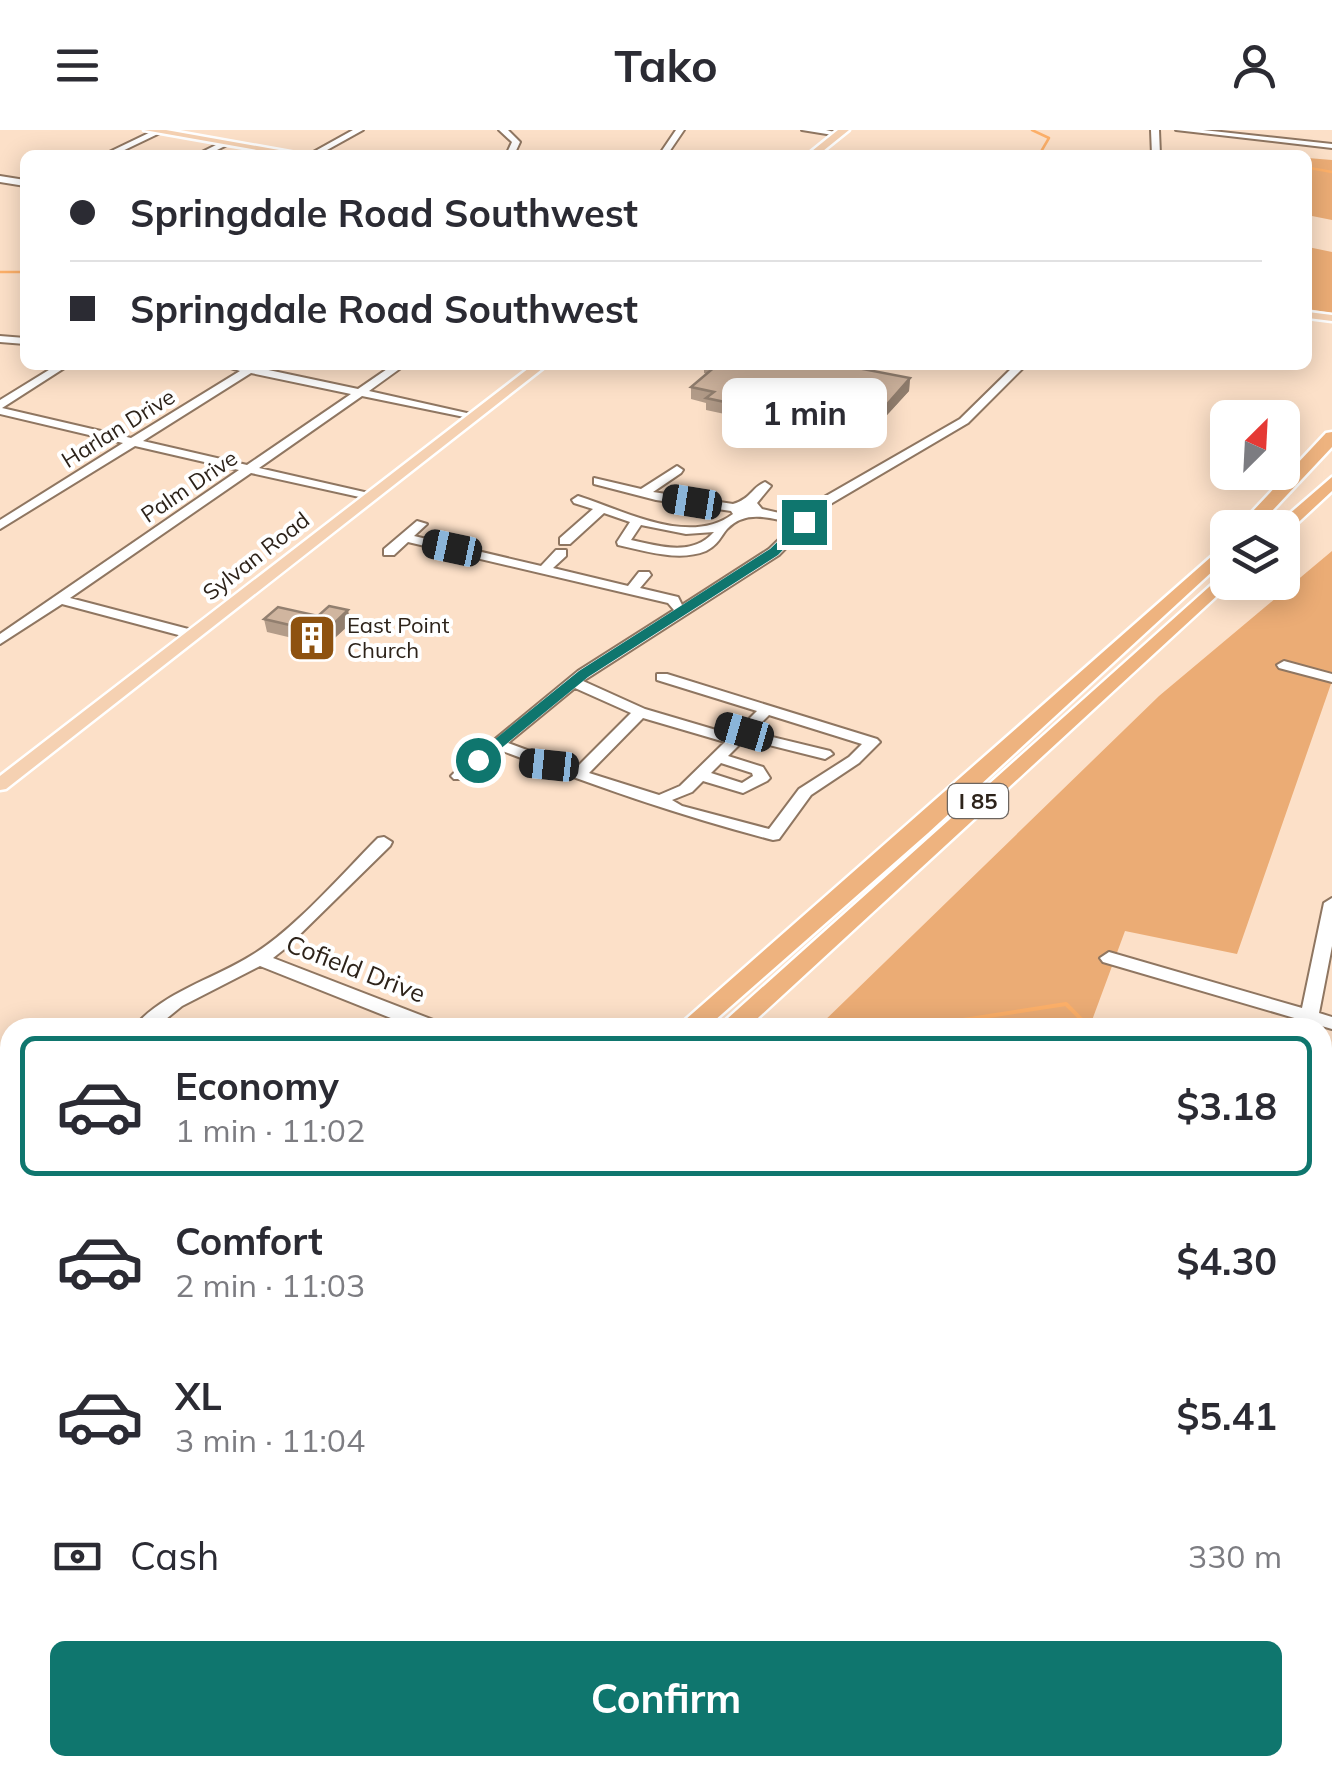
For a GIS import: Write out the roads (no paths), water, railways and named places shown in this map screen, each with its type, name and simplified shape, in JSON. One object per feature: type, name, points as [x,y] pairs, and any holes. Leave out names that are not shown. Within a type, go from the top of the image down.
[{"type":"highway","points":[[1265,510],[1332,437]]},
{"type":"highway","points":[[1269,510],[1332,456]]},
{"type":"highway","points":[[1300,511],[1332,482]]},
{"type":"highway","name":"I 85","points":[[702,1018],[920,828],[1210,563]]},
{"type":"highway","name":"I 85","points":[[741,1018],[1210,592]]},
{"type":"main road","points":[[154,131],[273,150]]},
{"type":"main road","points":[[819,150],[842,132]]},
{"type":"main road","name":"Sylvan Road","points":[[0,785],[534,370]]},
{"type":"street","points":[[208,140],[228,130]]},
{"type":"street","points":[[321,150],[359,130]]},
{"type":"street","points":[[503,130],[516,142],[512,150]]},
{"type":"street","points":[[806,130],[842,132]]},
{"type":"street","points":[[1180,130],[1332,146]]},
{"type":"street","points":[[116,150],[154,131]]},
{"type":"street","points":[[210,150],[227,142]]},
{"type":"street","points":[[0,408],[57,370]]},
{"type":"street","name":"Harlan Drive","points":[[0,525],[248,370]]},
{"type":"street","points":[[265,370],[474,416]]},
{"type":"street","name":"Palm Drive","points":[[0,640],[393,370]]},
{"type":"street","points":[[459,776],[496,752],[574,682],[680,609],[774,552],[823,503],[964,421],[1016,370]]},
{"type":"street","points":[[0,408],[132,443],[369,497]]},
{"type":"street","points":[[643,493],[677,470]]},
{"type":"street","points":[[598,482],[804,522]]},
{"type":"street","points":[[638,520],[624,542],[692,552],[746,509],[765,486]]},
{"type":"street","points":[[578,500],[638,520],[678,528],[722,530]]},
{"type":"street","points":[[545,569],[602,508]]},
{"type":"street","points":[[389,552],[421,524]]},
{"type":"street","points":[[452,548],[468,534]]},
{"type":"street","points":[[405,538],[662,598],[663,604],[680,609]]},
{"type":"street","points":[[607,601],[644,576]]},
{"type":"street","points":[[60,599],[191,634]]},
{"type":"street","points":[[1284,666],[1332,678]]},
{"type":"street","points":[[496,752],[773,835],[805,792],[872,744],[766,710],[742,698],[662,677]]},
{"type":"street","points":[[574,682],[639,710],[825,754]]},
{"type":"street","points":[[578,775],[639,710]]},
{"type":"street","points":[[660,800],[686,790],[766,710]]},
{"type":"street","points":[[701,776],[743,788],[762,778],[758,770],[720,758]]},
{"type":"street","points":[[156,1018],[190,994],[259,959],[281,943],[384,842]]},
{"type":"street","points":[[1309,1016],[1332,904]]},
{"type":"street","points":[[1108,958],[1316,1018]]},
{"type":"street","name":"Cofield Drive","points":[[259,959],[409,1018]]},
{"type":"waterway","points":[[1032,130],[1049,138],[1042,150]]},
{"type":"waterway","points":[[1312,168],[1332,172]]},
{"type":"waterway","points":[[0,272],[20,272]]},
{"type":"waterway","points":[[976,1018],[1066,1004],[1080,1018]]},
{"type":"place","name":"East Point Church","points":[[312,638]]}]
